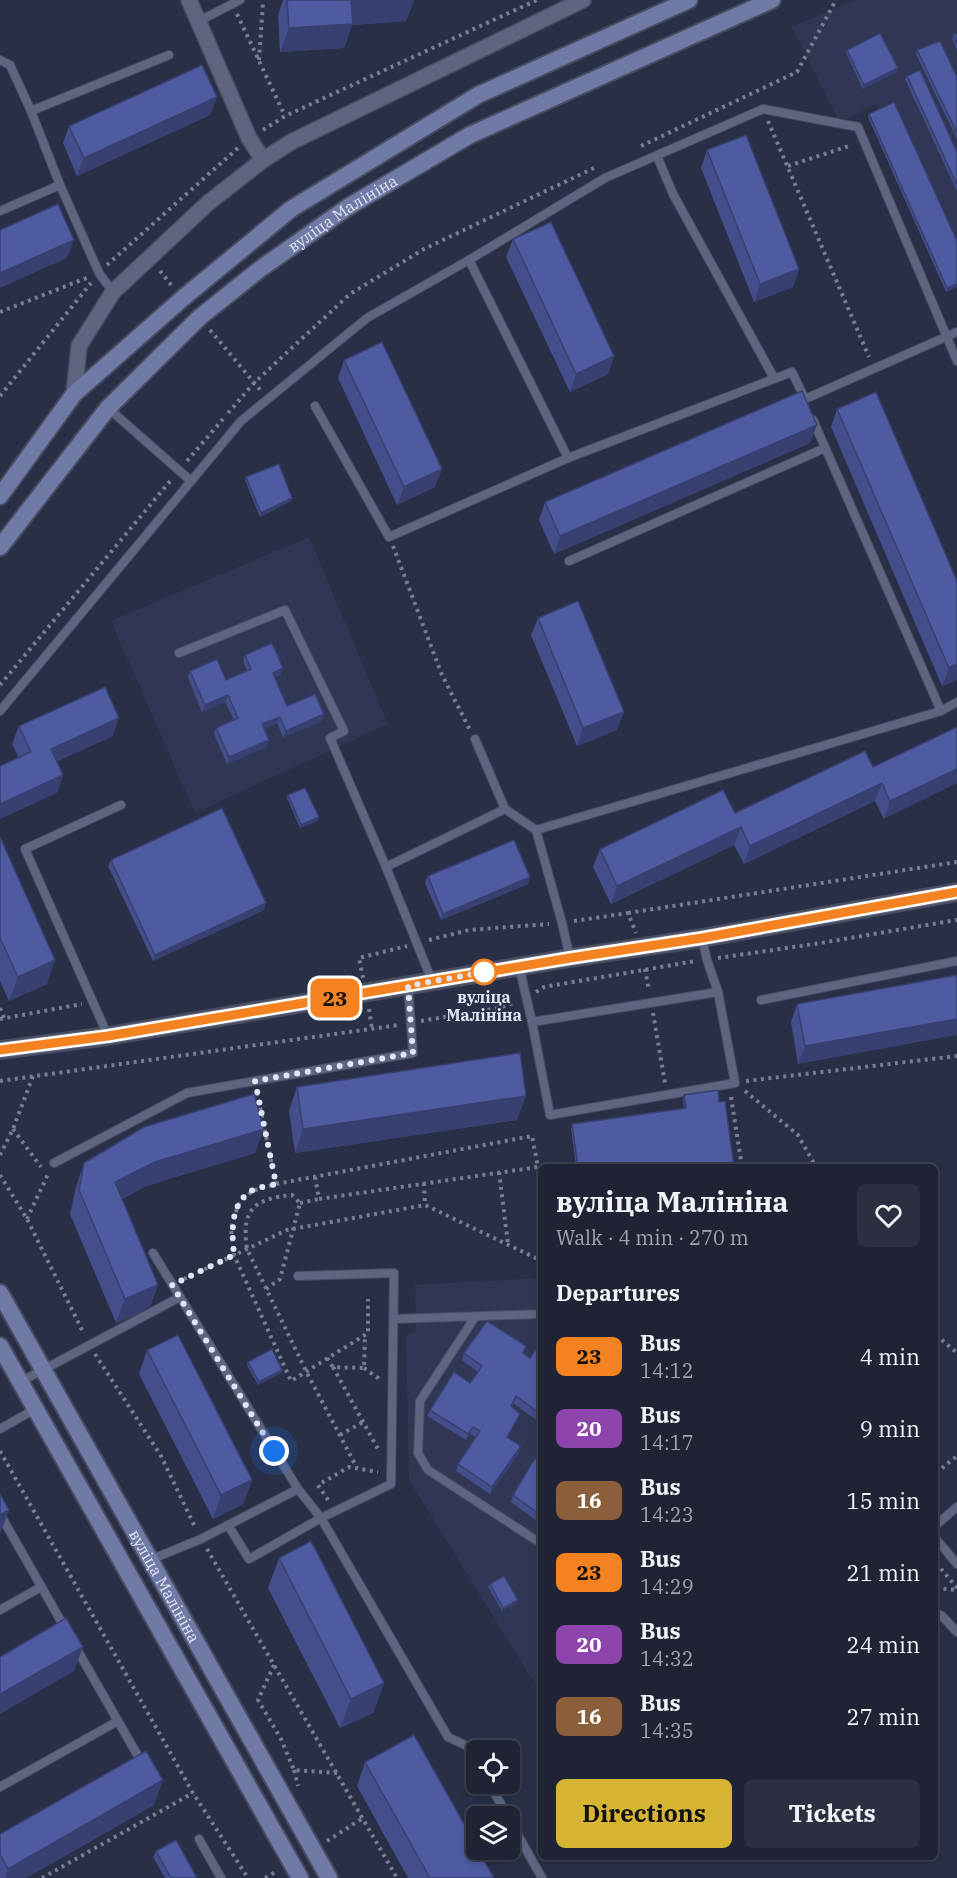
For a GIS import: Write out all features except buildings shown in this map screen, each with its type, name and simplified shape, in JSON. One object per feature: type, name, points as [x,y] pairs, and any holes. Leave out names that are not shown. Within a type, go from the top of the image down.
[{"type":"main road","name":"вуліца Малініна","points":[[0,496],[74,394],[183,298],[291,209],[478,95],[689,0]]},
{"type":"main road","name":"вуліца Малініна","points":[[0,547],[108,408],[200,317],[260,269],[348,207],[470,135],[772,0]]},
{"type":"main road","name":"вуліца Малініна","points":[[0,1293],[329,1878]]},
{"type":"main road","name":"вуліца Малініна","points":[[0,1346],[300,1878]]},
{"type":"street","points":[[189,0],[249,138],[263,160]]},
{"type":"street","points":[[74,394],[79,346],[113,292],[208,203],[263,160],[291,142],[583,0]]},
{"type":"street","points":[[0,1050],[108,1036],[519,966],[702,938],[957,891]]},
{"type":"lane","points":[[199,21],[236,2]]},
{"type":"lane","points":[[31,111],[169,55]]},
{"type":"lane","points":[[0,60],[10,65],[99,273],[113,292]]},
{"type":"lane","points":[[0,711],[241,421],[367,318],[605,178],[764,109],[858,127],[957,361]]},
{"type":"lane","points":[[657,156],[673,194],[774,378]]},
{"type":"lane","points":[[0,211],[60,185]]},
{"type":"lane","points":[[469,260],[568,458]]},
{"type":"lane","points":[[805,399],[957,332]]},
{"type":"lane","points":[[315,406],[389,537],[568,458],[792,372],[941,711]]},
{"type":"lane","points":[[108,408],[191,481]]},
{"type":"lane","points":[[568,561],[825,448]]},
{"type":"lane","points":[[179,653],[285,610],[344,731],[330,738],[432,981]]},
{"type":"lane","points":[[536,830],[941,711],[957,702]]},
{"type":"lane","points":[[475,739],[505,809],[536,830],[570,958]]},
{"type":"lane","points":[[108,1036],[25,849],[121,805]]},
{"type":"lane","points":[[386,867],[505,809]]},
{"type":"lane","points":[[519,966],[549,1115],[732,1083],[718,992],[702,938]]},
{"type":"lane","points":[[761,1000],[957,961]]},
{"type":"lane","points":[[54,1163],[187,1093],[413,1053],[408,986]]},
{"type":"lane","points":[[532,1022],[718,992]]},
{"type":"lane","points":[[153,1253],[298,1489],[321,1518],[448,1737],[466,1746]]},
{"type":"lane","points":[[228,1525],[249,1559],[321,1518],[391,1484],[394,1273],[298,1276]]},
{"type":"lane","points":[[20,1382],[180,1297]]},
{"type":"lane","points":[[394,1319],[538,1314]]},
{"type":"lane","points":[[475,1317],[420,1401],[418,1452],[428,1470],[538,1541]]},
{"type":"lane","points":[[0,1430],[35,1408]]},
{"type":"lane","points":[[150,1560],[201,1539],[298,1489]]},
{"type":"lane","points":[[938,1523],[957,1508]]},
{"type":"lane","points":[[0,1514],[147,1773]]},
{"type":"lane","points":[[938,1541],[957,1564]]},
{"type":"lane","points":[[0,1610],[41,1587]]},
{"type":"lane","points":[[941,1615],[957,1632]]},
{"type":"lane","points":[[0,1787],[118,1721]]},
{"type":"lane","points":[[520,1838],[543,1878]]},
{"type":"lane","points":[[199,1839],[221,1878]]},
{"type":"path","points":[[236,2],[259,61],[285,117]]},
{"type":"path","points":[[259,61],[263,3]]},
{"type":"path","points":[[764,109],[874,370]]},
{"type":"path","points":[[788,166],[864,141]]},
{"type":"path","points":[[0,396],[99,273]]},
{"type":"path","points":[[389,537],[442,675],[475,739]]},
{"type":"path","points":[[417,943],[469,930],[562,922],[628,913],[957,862]]},
{"type":"path","points":[[628,913],[641,948],[668,1095]]},
{"type":"path","points":[[0,1081],[499,1008],[527,999],[544,987],[957,920]]},
{"type":"path","points":[[0,1008],[2,1018],[93,1002]]},
{"type":"path","points":[[732,1083],[957,1056]]},
{"type":"path","points":[[0,1155],[13,1129],[33,1075]]},
{"type":"path","points":[[255,1081],[276,1184]]},
{"type":"path","points":[[732,1083],[742,1164]]},
{"type":"path","points":[[732,1083],[798,1135],[814,1164]]},
{"type":"path","points":[[13,1129],[48,1175]]},
{"type":"path","points":[[300,1203],[538,1167],[532,1136],[276,1184],[252,1191],[238,1205],[231,1229],[234,1255],[291,1381],[368,1333],[368,1299]]},
{"type":"path","points":[[27,1219],[54,1163]]},
{"type":"path","points":[[499,1172],[508,1244]]},
{"type":"path","points":[[315,1177],[319,1199]]},
{"type":"path","points":[[424,1183],[425,1205]]},
{"type":"path","points":[[300,1203],[292,1195],[271,1198],[253,1206],[246,1219],[247,1249],[306,1371],[357,1468]]},
{"type":"path","points":[[266,1288],[280,1279],[300,1203]]},
{"type":"path","points":[[172,1285],[287,1230],[425,1205],[538,1259]]},
{"type":"path","points":[[364,1368],[365,1334]]},
{"type":"path","points":[[938,1337],[957,1353]]},
{"type":"path","points":[[327,1358],[381,1455],[380,1444]]},
{"type":"path","points":[[333,1368],[364,1368],[378,1378],[379,1389]]},
{"type":"path","points":[[340,1436],[363,1422]]},
{"type":"path","points":[[0,1451],[194,1793],[248,1878]]},
{"type":"path","points":[[938,1471],[957,1456]]},
{"type":"path","points":[[374,1480],[381,1463]]},
{"type":"path","points":[[332,1506],[318,1485],[349,1467],[378,1472]]},
{"type":"path","points":[[938,1565],[957,1589]]},
{"type":"path","points":[[938,1588],[957,1589]]},
{"type":"path","points":[[274,1665],[258,1700],[281,1739],[294,1770],[337,1773]]},
{"type":"path","points":[[42,1878],[194,1793]]},
{"type":"shaded area","points":[[854,0],[957,0],[957,288],[876,104],[840,123],[792,27]]},
{"type":"shaded area","points":[[309,537],[388,724],[195,813],[111,621]]},
{"type":"shaded area","points":[[538,1278],[538,1689],[409,1480],[406,1335],[416,1331],[415,1285]]},
{"type":"bus line","name":"23","points":[[0,1050],[108,1036],[702,938],[957,892]]},
{"type":"place","name":"вуліца Малініна","points":[[484,972]]},
{"type":"route","points":[[274,1451],[172,1285],[234,1255],[231,1229],[238,1205],[252,1191],[276,1184],[255,1081],[413,1053],[408,986],[484,972]]}]
